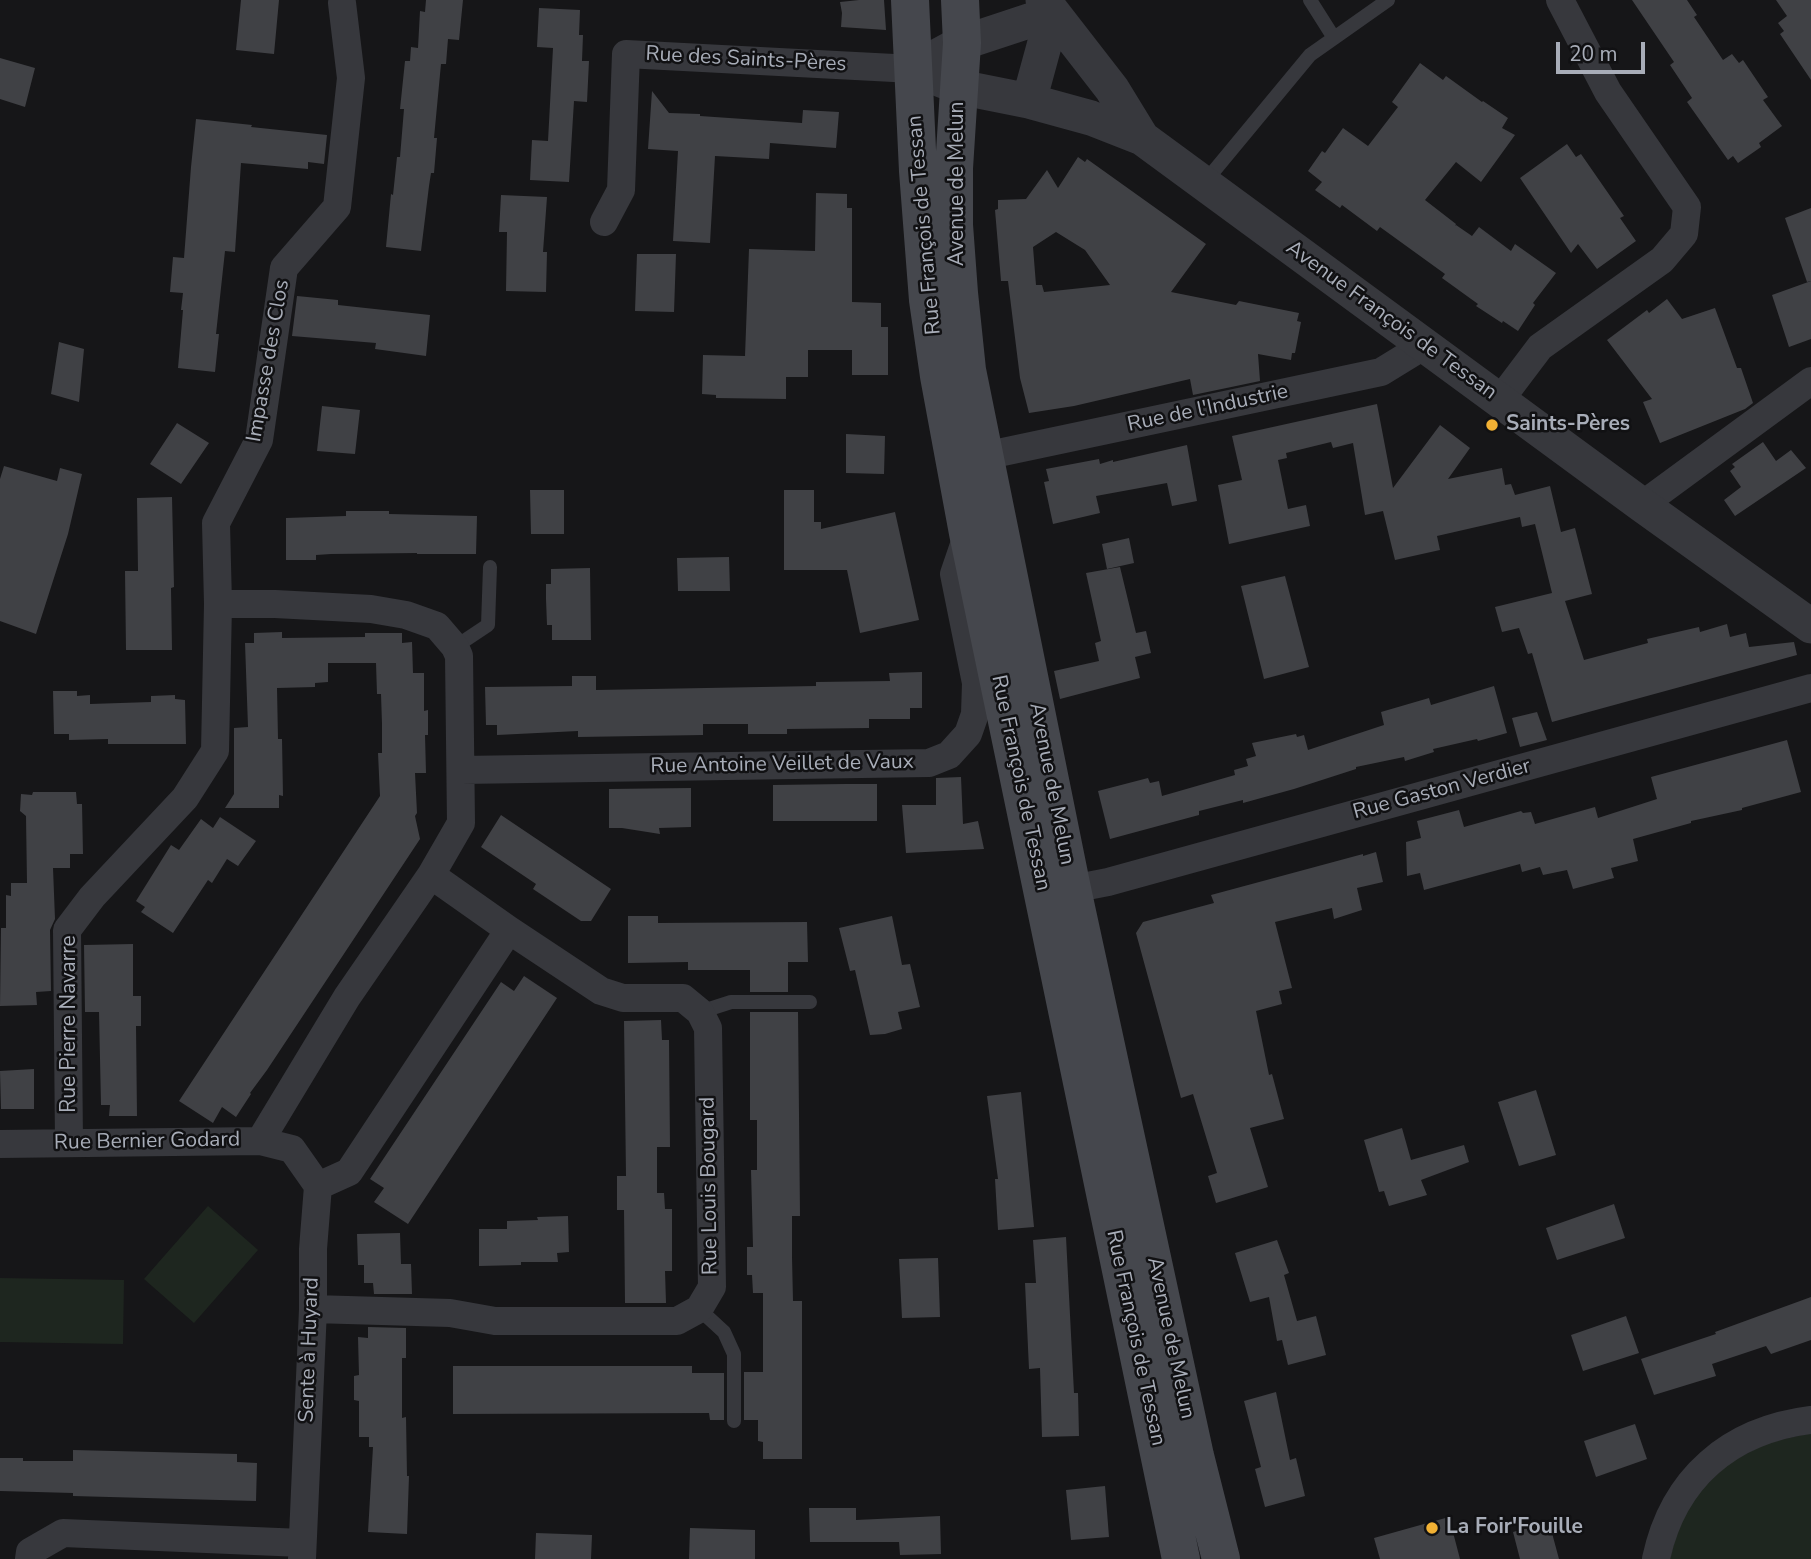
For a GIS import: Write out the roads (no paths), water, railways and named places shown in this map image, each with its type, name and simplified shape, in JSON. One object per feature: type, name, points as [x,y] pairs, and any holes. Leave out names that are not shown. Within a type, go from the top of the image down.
[{"type":"main road","name":"Rue François de Tessan","points":[[910,0],[918,171],[928,300],[939,376],[968,533],[1181,1559]]},
{"type":"main road","name":"Avenue de Melun","points":[[960,0],[962,43],[954,168],[955,239],[967,370],[1072,888],[1195,1456],[1221,1559]]},
{"type":"street","points":[[1500,400],[1540,347],[1662,260],[1684,234],[1687,207],[1608,92],[1560,0]]},
{"type":"street","name":"Impasse des Clos","points":[[218,604],[216,523],[259,440],[285,268],[337,207],[351,78],[342,3]]},
{"type":"street","points":[[913,69],[962,43],[1048,6]]},
{"type":"street","points":[[1030,101],[1048,6]]},
{"type":"street","points":[[1048,6],[1112,89],[1142,138]]},
{"type":"street","name":"Rue des Saints-Pères","points":[[604,222],[621,190],[626,54],[913,69]]},
{"type":"street","points":[[913,69],[959,87],[1030,101],[1091,118],[1142,138]]},
{"type":"street","name":"Avenue François de Tessan","points":[[1142,138],[1811,626]]},
{"type":"street","name":"Rue de l'Industrie","points":[[984,456],[1381,372],[1424,345]]},
{"type":"street","points":[[1642,505],[1811,381]]},
{"type":"street","name":"Rue Antoine Veillet de Vaux","points":[[461,770],[929,763],[949,755],[968,734],[975,714],[976,683],[954,574],[968,533]]},
{"type":"street","points":[[218,604],[371,609],[406,615],[437,626],[455,646],[459,656],[461,823],[431,875],[348,997],[260,1141]]},
{"type":"street","name":"Rue Pierre Navarre","points":[[69,1143],[67,930],[92,897],[185,798],[215,751],[218,604]]},
{"type":"street","name":"Rue Gaston Verdier","points":[[1072,888],[1134,874],[1811,688]]},
{"type":"street","points":[[431,875],[601,991],[623,998],[683,998],[700,1012]]},
{"type":"street","points":[[318,1186],[349,1172],[509,930]]},
{"type":"street","name":"Rue Louis Bougard","points":[[699,1309],[712,1287],[708,1028],[700,1012]]},
{"type":"street","name":"Rue Bernier Godard","points":[[0,1144],[260,1141],[292,1149],[318,1186]]},
{"type":"street","name":"Sente à Huyard","points":[[302,1551],[313,1309],[313,1249],[318,1186]]},
{"type":"street","points":[[313,1309],[450,1313],[495,1321],[677,1321],[699,1309]]},
{"type":"street","points":[[1656,1559],[1661,1536],[1674,1507],[1697,1476],[1725,1450],[1754,1433],[1786,1423],[1811,1420]]},
{"type":"street","points":[[29,1559],[30,1552],[63,1533],[302,1551]]},
{"type":"lane","points":[[1310,0],[1334,37]]},
{"type":"lane","points":[[1204,183],[1310,55],[1388,0]]},
{"type":"lane","points":[[455,646],[488,625],[490,567]]},
{"type":"lane","points":[[700,1012],[731,1002],[810,1002]]},
{"type":"lane","points":[[699,1309],[724,1332],[734,1354],[734,1421]]},
{"type":"place","name":"Saints-Pères","points":[[1492,425]]},
{"type":"place","name":"La Foir'Fouille","points":[[1432,1528]]}]
